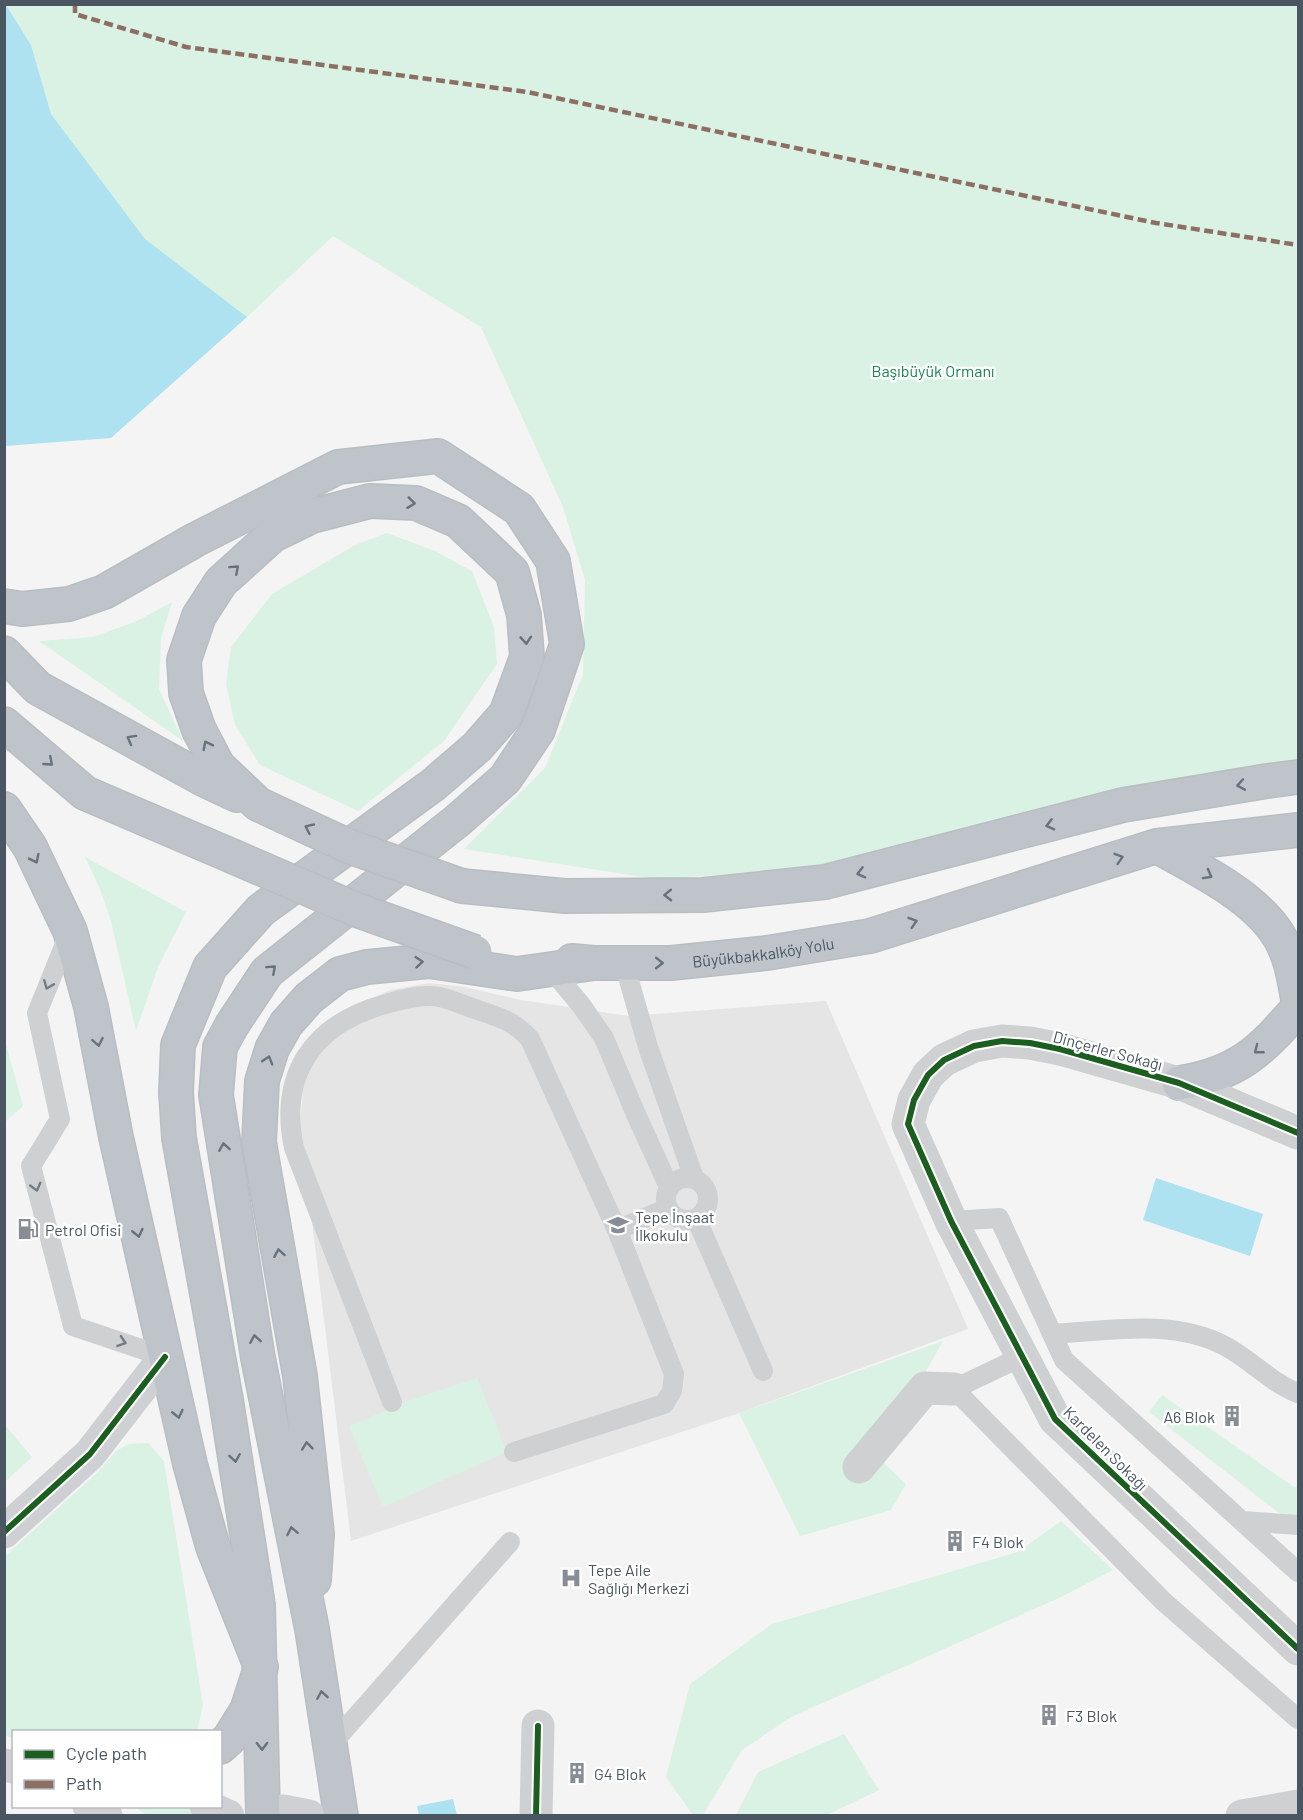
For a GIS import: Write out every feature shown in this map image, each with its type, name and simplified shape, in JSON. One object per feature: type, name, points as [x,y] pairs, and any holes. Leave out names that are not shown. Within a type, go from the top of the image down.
[{"type":"highway","points":[[4,606],[22,609],[69,604],[104,592],[195,540],[338,467],[438,456],[519,508],[554,561],[567,644],[538,730],[505,779],[457,821],[267,972],[220,1047],[216,1095],[258,1358],[312,1629],[341,1815]]},
{"type":"highway","points":[[258,804],[218,766],[199,730],[186,693],[184,660],[199,616],[221,582],[273,535],[312,516],[346,507],[370,501],[416,502],[458,521],[512,572],[524,615],[527,657],[506,714],[477,747],[433,785],[261,910],[210,967],[178,1045],[176,1092],[179,1138],[226,1400],[258,1605],[261,1667],[262,1815]]},
{"type":"highway","points":[[4,653],[38,688],[205,780],[348,846],[462,886],[565,896],[703,895],[825,882],[1123,806],[1299,777]]},
{"type":"highway","name":"Büyükbakkalköy Yolu","points":[[4,724],[85,793],[357,910],[475,952],[609,963],[671,963],[766,953],[870,936],[1157,846],[1299,830]]},
{"type":"highway","points":[[4,809],[30,848],[70,931],[91,1007],[116,1137],[189,1464],[213,1547],[261,1667],[247,1710],[222,1746]]},
{"type":"highway","points":[[1157,846],[1217,880],[1264,915],[1278,934],[1289,956],[1299,999]]},
{"type":"highway","points":[[312,1629],[317,1534],[301,1387],[285,1282],[259,1142],[262,1081],[272,1049],[286,1024],[309,998],[340,974],[367,967],[429,961],[517,974],[609,963]]},
{"type":"highway","points":[[1179,1083],[1206,1079],[1246,1059],[1266,1044],[1299,1008]]},
{"type":"street","name":"Dinçerler Sokağı","points":[[908,1124],[914,1100],[928,1075],[944,1060],[974,1046],[1002,1041],[1030,1043],[1060,1050],[1179,1083],[1299,1132]]},
{"type":"street","name":"Kardelen Sokağı","points":[[908,1124],[951,1221],[1055,1419],[1299,1649]]},
{"type":"street","points":[[4,1532],[90,1454],[165,1357]]},
{"type":"street","points":[[859,1467],[925,1388],[954,1389]]},
{"type":"street","points":[[536,1815],[538,1726]]},
{"type":"street","points":[[1242,1815],[1299,1806]]},
{"type":"street","points":[[211,1808],[228,1815]]},
{"type":"street","points":[[262,1815],[283,1811],[309,1815]]},
{"type":"lane","points":[[70,931],[37,1013],[60,1119],[31,1166],[73,1326],[165,1357]]},
{"type":"lane","points":[[609,963],[648,1047],[694,1178],[706,1189],[709,1197],[703,1213],[696,1218],[685,1220],[674,1216],[668,1208],[666,1197],[669,1187],[678,1180],[686,1177],[694,1178]]},
{"type":"lane","points":[[551,969],[581,1005],[604,1038],[669,1187]]},
{"type":"lane","points":[[392,1402],[294,1148],[291,1134],[291,1099],[307,1053],[324,1035],[353,1017],[374,1008],[403,999],[433,996],[511,1021],[530,1039],[617,1230],[674,1374],[672,1391],[664,1404],[514,1452]]},
{"type":"lane","points":[[617,1230],[668,1208]]},
{"type":"lane","points":[[696,1218],[763,1371]]},
{"type":"lane","points":[[951,1221],[999,1218],[1064,1360],[1299,1572]]},
{"type":"lane","points":[[1052,1334],[1148,1328],[1187,1331],[1227,1347],[1299,1393]]},
{"type":"lane","points":[[1021,1357],[954,1389],[1163,1601],[1299,1719]]},
{"type":"lane","points":[[1243,1521],[1299,1525]]},
{"type":"lane","points":[[330,1746],[510,1542]]},
{"type":"shaded area","name":"Tepe İnşaat İlkokulu","points":[[429,983],[465,987],[521,1000],[629,1016],[826,1001],[968,1329],[739,1413],[351,1541],[300,1123],[304,1080],[323,1042],[350,1010],[390,990]]},
{"type":"green space","name":"Başıbüyük Ormanı","points":[[6,5],[1298,5],[1298,771],[886,860],[768,872],[656,879],[464,849],[545,768],[583,674],[585,580],[563,507],[481,327],[333,236],[247,317],[145,239],[51,114],[31,45]]},
{"type":"green space","points":[[387,533],[435,551],[472,571],[494,627],[497,664],[444,741],[358,811],[260,765],[235,725],[226,684],[231,647],[272,594],[355,545]]},
{"type":"green space","points":[[172,602],[161,638],[159,689],[183,741],[39,641],[93,637],[137,621]]},
{"type":"green space","points":[[85,857],[186,912],[158,967],[136,1031],[111,921],[100,889]]},
{"type":"green space","points":[[4,1037],[23,1106],[5,1122],[4,1122]]},
{"type":"green space","points":[[943,1341],[878,1457],[906,1484],[891,1510],[800,1536],[739,1413]]},
{"type":"green space","points":[[477,1378],[507,1452],[383,1507],[349,1426],[413,1399]]},
{"type":"green space","points":[[1162,1395],[1294,1487],[1298,1486],[1298,1516],[1284,1517],[1149,1412]]},
{"type":"green space","points":[[5,1425],[32,1457],[4,1482]]},
{"type":"green space","points":[[148,1443],[164,1461],[203,1705],[197,1730],[12,1730],[12,1738],[5,1735],[5,1556],[96,1474],[116,1451],[129,1444]]},
{"type":"green space","points":[[1061,1521],[1113,1570],[1059,1598],[791,1717],[742,1750],[703,1815],[693,1815],[666,1777],[690,1684],[772,1624],[1018,1552]]},
{"type":"green space","points":[[844,1734],[879,1790],[827,1815],[736,1815],[758,1772]]},
{"type":"green space","points":[[136,1808],[194,1808],[214,1815],[147,1815]]},
{"type":"water","points":[[6,5],[31,45],[51,114],[145,239],[247,317],[111,438],[5,446]]},
{"type":"water","points":[[1156,1178],[1263,1214],[1250,1256],[1143,1220]]},
{"type":"water","points":[[453,1799],[457,1815],[419,1815],[417,1806]]},
{"type":"marked path","points":[[75,4],[75,14],[186,47],[527,92],[1156,223],[1298,245]]},
{"type":"cycle path","points":[[1298,1133],[1179,1083],[1060,1049],[1030,1043],[1002,1041],[974,1046],[944,1060],[928,1075],[914,1100],[908,1124],[951,1221],[1055,1419],[1298,1649]]},
{"type":"cycle path","points":[[4,1532],[90,1454],[165,1357]]},
{"type":"cycle path","points":[[536,1816],[538,1726]]},
{"type":"place","name":"Tepe İnşaat İlkokulu","points":[[618,1225]]},
{"type":"place","name":"Petrol Ofisi","points":[[28,1229]]},
{"type":"place","name":"A6 Blok","points":[[1232,1416]]},
{"type":"place","name":"F4 Blok","points":[[955,1541]]},
{"type":"place","name":"Tepe Aile Sağlığı Merkezi","points":[[571,1578]]},
{"type":"place","name":"F3 Blok","points":[[1049,1715]]},
{"type":"place","name":"G4 Blok","points":[[577,1773]]}]
